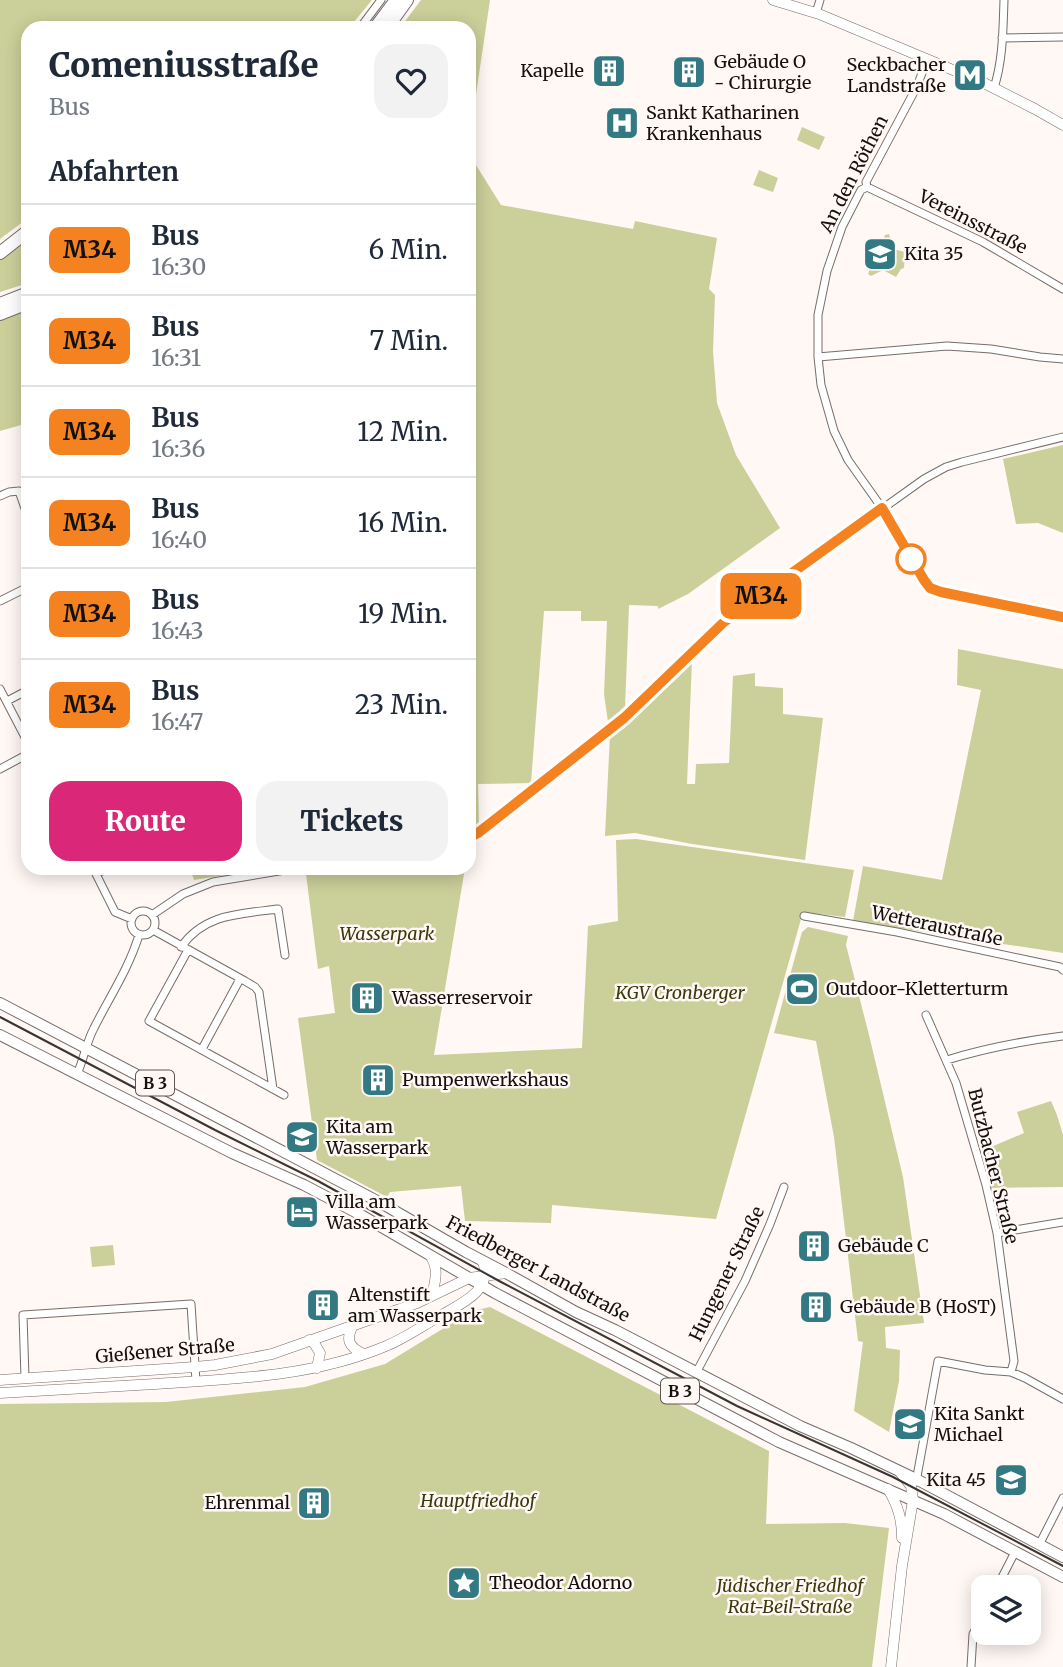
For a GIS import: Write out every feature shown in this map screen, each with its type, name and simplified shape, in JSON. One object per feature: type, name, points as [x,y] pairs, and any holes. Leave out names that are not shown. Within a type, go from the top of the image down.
[{"type":"highway","points":[[381,21],[396,0]]},
{"type":"highway","points":[[392,21],[407,0]]},
{"type":"highway","points":[[0,253],[21,236]]},
{"type":"highway","points":[[0,304],[21,296]]},
{"type":"highway","points":[[0,314],[21,306]]},
{"type":"main road","points":[[773,0],[816,13],[994,88],[1063,125]]},
{"type":"main road","name":"Friedberger Landstraße","points":[[0,1003],[381,1203],[576,1312],[800,1426],[916,1479],[1063,1557]]},
{"type":"main road","name":"B 3","points":[[0,1035],[213,1143],[316,1191],[469,1278],[483,1281],[495,1293],[779,1442],[888,1489],[912,1505],[944,1514],[1063,1577]]},
{"type":"main road","points":[[431,1257],[435,1262],[436,1274],[432,1296]]},
{"type":"main road","points":[[483,1262],[483,1281],[506,1273]]},
{"type":"main road","name":"Gießener Straße","points":[[0,1380],[195,1367],[272,1354],[417,1303],[469,1278]]},
{"type":"main road","name":"Gießener Straße","points":[[0,1393],[196,1381],[317,1368],[364,1354],[406,1337],[475,1293],[483,1281]]},
{"type":"main road","name":"Gießener Straße","points":[[469,1297],[495,1293]]},
{"type":"main road","points":[[355,1324],[349,1333],[351,1345],[364,1354]]},
{"type":"main road","points":[[309,1340],[320,1353],[317,1368]]},
{"type":"main road","points":[[891,1667],[912,1505],[911,1486],[901,1472]]},
{"type":"main road","points":[[888,1489],[901,1518],[902,1566]]},
{"type":"street","points":[[365,21],[381,0]]},
{"type":"street","points":[[816,13],[820,0]]},
{"type":"street","points":[[994,88],[998,77],[1004,0]]},
{"type":"street","points":[[1002,38],[1063,37]]},
{"type":"street","points":[[919,81],[927,60]]},
{"type":"street","name":"An den Röthen","points":[[914,92],[866,182],[867,187],[861,190],[842,227],[827,271],[818,315],[818,358],[826,404],[839,443],[848,460],[882,508],[930,588],[1063,617]]},
{"type":"street","name":"Vereinsstraße","points":[[867,187],[983,242],[1063,289]]},
{"type":"street","points":[[818,358],[947,346],[1063,359]]},
{"type":"street","points":[[476,834],[624,718],[724,622],[924,479],[946,467],[1063,437]]},
{"type":"street","points":[[0,496],[19,491],[21,497]]},
{"type":"street","points":[[0,601],[21,590]]},
{"type":"street","points":[[0,688],[21,729]]},
{"type":"street","points":[[7,701],[21,694]]},
{"type":"street","points":[[0,769],[21,758]]},
{"type":"street","points":[[96,875],[116,912],[132,919]]},
{"type":"street","points":[[152,915],[183,894],[213,882],[255,875]]},
{"type":"street","points":[[284,1095],[149,1021],[188,937],[213,920],[278,909],[285,955]]},
{"type":"street","points":[[147,912],[152,915],[155,921],[153,930],[145,935],[134,931],[131,924],[136,914],[147,912]]},
{"type":"street","name":"Wetteraustraße","points":[[804,916],[889,931],[1060,967],[1063,970]]},
{"type":"street","points":[[153,930],[255,987],[259,992],[273,1089]]},
{"type":"street","points":[[78,1074],[89,1039],[123,973],[139,934]]},
{"type":"street","points":[[202,1049],[240,979]]},
{"type":"street","name":"Butzbacher Straße","points":[[926,1015],[956,1083],[986,1185],[997,1233],[1014,1361],[1011,1373]]},
{"type":"street","points":[[947,1060],[985,1048],[1063,1036]]},
{"type":"street","name":"Hungener Straße","points":[[696,1373],[745,1281],[784,1187]]},
{"type":"street","points":[[997,1233],[1063,1222]]},
{"type":"street","points":[[25,1378],[23,1315],[191,1304],[196,1381]]},
{"type":"street","points":[[912,1505],[937,1361],[1011,1373],[1063,1399]]},
{"type":"street","points":[[1039,1545],[1063,1498]]},
{"type":"street","points":[[1003,1575],[1015,1552]]},
{"type":"street","points":[[971,1667],[972,1645]]},
{"type":"green space","points":[[0,0],[372,0],[355,21],[21,21],[21,223],[0,239]]},
{"type":"green space","points":[[421,0],[490,0],[476,94],[476,21],[405,21]]},
{"type":"green space","points":[[802,127],[825,137],[819,150],[797,140]]},
{"type":"green space","points":[[476,165],[501,205],[633,229],[635,221],[717,238],[709,289],[715,295],[713,351],[717,403],[736,455],[780,528],[688,594],[658,609],[658,606],[629,605],[625,708],[608,722],[604,694],[607,621],[581,621],[581,611],[544,611],[531,783],[478,784],[479,824],[476,825]]},
{"type":"green space","points":[[759,170],[778,178],[773,192],[753,185]]},
{"type":"green space","points":[[889,234],[893,249],[905,252],[904,268],[896,277],[883,270],[871,276],[868,274],[885,235]]},
{"type":"green space","points":[[21,243],[21,285],[0,292],[0,258]]},
{"type":"green space","points":[[21,312],[21,425],[0,431],[0,319]]},
{"type":"green space","points":[[1063,445],[1063,533],[1038,523],[1016,524],[1003,459]]},
{"type":"green space","points":[[958,649],[1063,669],[1063,953],[853,921],[863,866],[942,880],[981,690],[957,685]]},
{"type":"green space","points":[[692,660],[687,784],[695,784],[696,764],[729,763],[733,676],[755,673],[755,686],[783,688],[783,714],[823,718],[805,860],[635,833],[605,836],[610,735],[651,701]]},
{"type":"green space","name":"KGV Cronberger","points":[[636,839],[854,870],[845,917],[803,912],[716,1219],[552,1205],[551,1223],[465,1221],[461,1186],[390,1192],[387,1197],[317,1160],[298,1018],[335,1013],[329,966],[318,969],[306,875],[464,875],[434,1055],[582,1048],[588,926],[618,921],[616,840]]},
{"type":"green space","points":[[192,875],[225,875],[194,880]]},
{"type":"green space","points":[[808,927],[848,936],[846,945],[903,1177],[924,1323],[885,1327],[886,1348],[900,1350],[899,1381],[889,1432],[854,1411],[863,1342],[858,1341],[834,1137],[816,1041],[774,1033],[802,932]]},
{"type":"green space","points":[[1051,1101],[1063,1135],[1063,1187],[986,1188],[977,1153],[1024,1133],[1017,1112]]},
{"type":"green space","points":[[113,1245],[115,1265],[92,1267],[90,1247]]},
{"type":"green space","name":"Hauptfriedhof","points":[[490,1307],[769,1451],[766,1524],[845,1523],[889,1528],[872,1667],[0,1667],[0,1404],[166,1402],[305,1387],[385,1364],[472,1311]]},
{"type":"tram line","points":[[0,1017],[318,1181],[501,1282],[737,1406],[893,1477],[1063,1566]]},
{"type":"bus line","name":"M34","points":[[476,834],[624,718],[724,622],[882,508],[930,588],[1063,617]]},
{"type":"place","name":"Kapelle","points":[[609,71]]},
{"type":"place","name":"Gebäude O - Chirurgie","points":[[689,72]]},
{"type":"place","name":"Seckbacher Landstraße","points":[[970,75]]},
{"type":"place","name":"Sankt Katharinen Krankenhaus","points":[[622,123]]},
{"type":"place","name":"Kita 35","points":[[880,254]]},
{"type":"place","name":"Outdoor-Kletterturm","points":[[802,989]]},
{"type":"place","name":"Wasserreservoir","points":[[367,998]]},
{"type":"place","name":"Pumpenwerkshaus","points":[[378,1080]]},
{"type":"place","name":"Kita am Wasserpark","points":[[302,1137]]},
{"type":"place","name":"Villa am Wasserpark","points":[[302,1212]]},
{"type":"place","name":"Gebäude C","points":[[814,1246]]},
{"type":"place","name":"Altenstift am Wasserpark","points":[[323,1305]]},
{"type":"place","name":"Gebäude B (HoST)","points":[[816,1307]]},
{"type":"place","name":"Kita Sankt Michael","points":[[910,1424]]},
{"type":"place","name":"Kita 45","points":[[1011,1480]]},
{"type":"place","name":"Ehrenmal","points":[[314,1503]]},
{"type":"place","name":"Theodor Adorno","points":[[464,1583]]},
{"type":"park label","name":"Wasserpark","points":[[387,934]]},
{"type":"park label","name":"Jüdischer Friedhof Rat-Beil-Straße","points":[[790,1596]]}]
